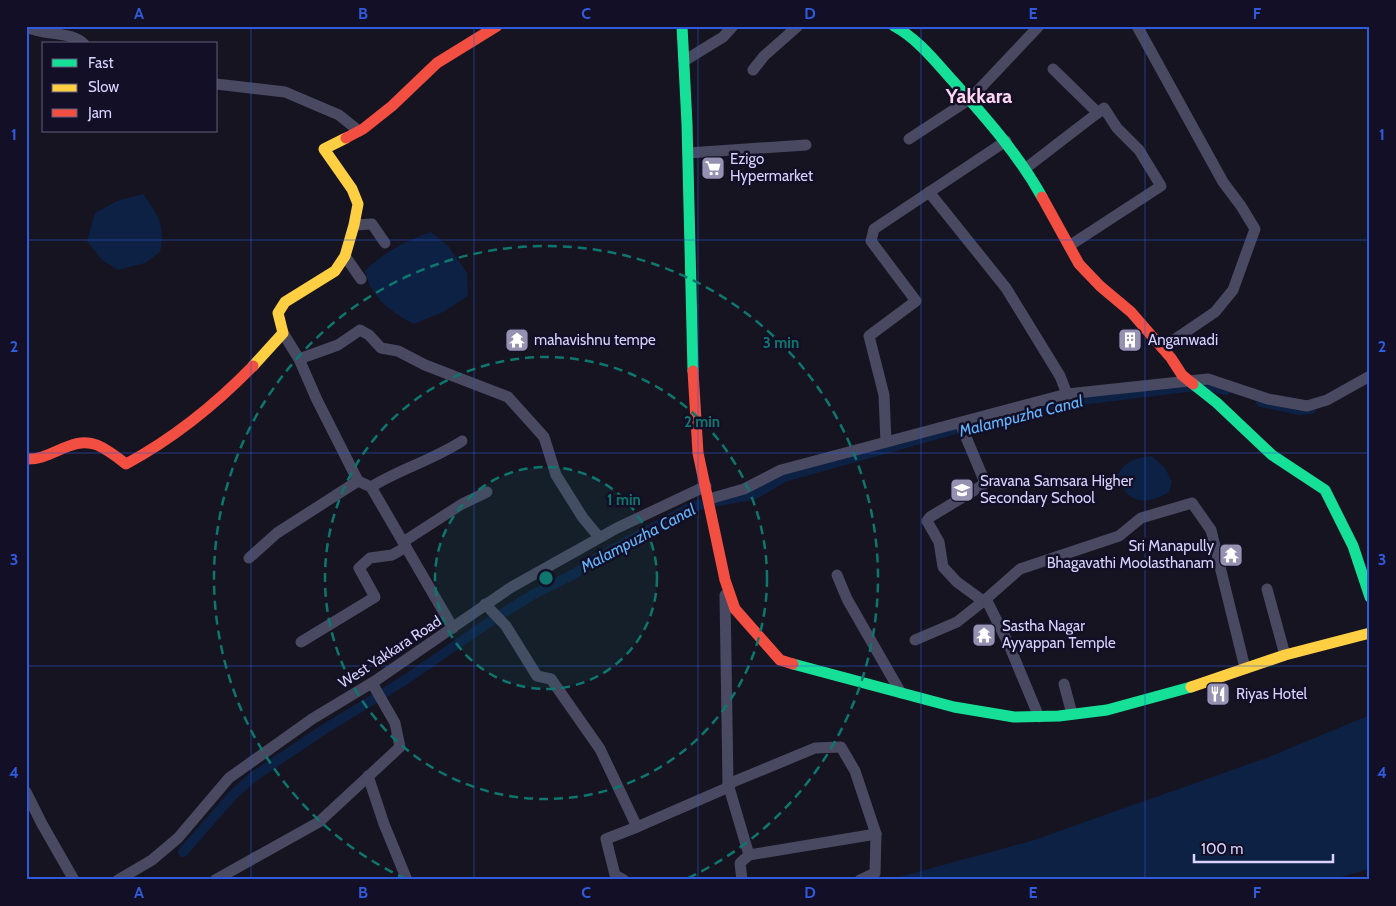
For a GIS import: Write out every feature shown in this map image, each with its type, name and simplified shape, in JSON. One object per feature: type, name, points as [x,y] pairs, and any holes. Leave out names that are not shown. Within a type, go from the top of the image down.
[{"type":"street","points":[[453,628],[371,487],[358,480],[317,400],[299,359],[283,333],[278,314],[284,302],[335,271],[345,256],[354,225],[358,204],[352,189],[324,149],[359,131],[392,106],[409,87],[438,63],[497,26]]},
{"type":"street","points":[[682,26],[688,153],[693,370],[698,453],[725,580],[735,609],[780,660],[954,707],[1014,717],[1039,717],[1107,710],[1166,695],[1285,655],[1370,632]]},
{"type":"street","points":[[684,61],[723,37],[733,26]]},
{"type":"street","points":[[753,70],[764,56],[798,26]]},
{"type":"street","points":[[894,26],[907,33],[927,52],[1006,141],[1026,168],[1079,264],[1100,286],[1131,312],[1182,375],[1272,455],[1325,490],[1353,546],[1370,598]]},
{"type":"street","points":[[909,139],[970,99],[1039,26]]},
{"type":"street","points":[[1137,26],[1223,182],[1255,229],[1233,290],[1215,312],[1162,348]]},
{"type":"street","points":[[26,27],[39,33],[78,38],[82,42]]},
{"type":"street","points":[[1053,68],[1098,113]]},
{"type":"street","points":[[218,84],[284,92],[339,115],[359,131]]},
{"type":"street","points":[[1026,168],[1104,108],[1118,128],[1139,150],[1161,186],[1069,246]]},
{"type":"street","points":[[886,442],[884,395],[869,336],[916,301],[871,241],[874,229],[1006,141]]},
{"type":"street","points":[[688,153],[806,145]]},
{"type":"street","points":[[930,192],[1006,288],[1060,376],[1068,394]]},
{"type":"street","points":[[354,225],[372,224],[385,243]]},
{"type":"street","points":[[345,256],[361,279]]},
{"type":"street","points":[[299,359],[338,345],[360,330],[369,335],[381,348],[398,351],[425,365],[491,388],[508,397],[544,437],[556,475],[569,498],[599,538]]},
{"type":"street","points":[[26,459],[36,461],[84,441],[101,447],[126,464],[171,438],[234,387],[283,333]]},
{"type":"street","points":[[710,503],[744,489],[781,470],[1068,394],[1195,385],[1208,379],[1268,399],[1306,406],[1327,400],[1370,376]]},
{"type":"street","points":[[960,423],[984,480],[983,485],[930,516],[927,521],[939,542],[943,568],[957,582],[985,600],[1009,645],[1039,717]]},
{"type":"street","points":[[371,487],[394,473],[446,452],[462,441]]},
{"type":"street","points":[[249,558],[277,533],[358,480]]},
{"type":"street","name":"West Yakkara Road","points":[[118,880],[152,860],[172,843],[229,778],[312,719],[377,692],[453,628],[485,604],[599,538],[706,486]]},
{"type":"street","points":[[301,642],[376,597],[359,568],[370,558],[392,555],[462,504],[487,492]]},
{"type":"street","points":[[915,640],[956,622],[985,600],[1020,569],[1118,536],[1141,518],[1192,503],[1211,530],[1245,668]]},
{"type":"street","points":[[837,575],[847,599],[901,693]]},
{"type":"street","points":[[725,580],[728,786],[749,855]]},
{"type":"street","points":[[1267,589],[1285,655]]},
{"type":"street","points":[[485,604],[506,626],[537,676],[551,679],[600,749],[637,827]]},
{"type":"street","points":[[1064,684],[1072,714]]},
{"type":"street","points":[[215,880],[318,822],[400,747],[395,723],[377,692]]},
{"type":"street","points":[[615,878],[606,839],[815,748],[841,747],[855,770],[876,834],[875,873],[860,880]]},
{"type":"street","points":[[368,776],[384,824],[407,880]]},
{"type":"street","points":[[26,792],[74,880]]},
{"type":"street","points":[[742,880],[740,863],[749,855],[876,834]]},
{"type":"water","points":[[143,194],[157,214],[161,227],[162,243],[160,252],[145,263],[118,270],[102,260],[87,241],[95,213],[117,201]]},
{"type":"water","points":[[431,232],[449,247],[467,273],[468,296],[443,312],[414,324],[383,303],[372,289],[365,271],[395,248]]},
{"type":"water","points":[[1152,456],[1165,468],[1172,482],[1169,492],[1152,499],[1137,500],[1126,492],[1121,485],[1118,475],[1128,463],[1136,459]]},
{"type":"water","points":[[1370,715],[1370,869],[1331,880],[888,880],[1031,841],[1269,757]]},
{"type":"waterway","name":"Malampuzha Canal","points":[[992,420],[1065,402],[1203,385],[1226,390]]},
{"type":"waterway","name":"Malampuzha Canal","points":[[1261,402],[1300,410],[1311,409]]},
{"type":"waterway","name":"Malampuzha Canal","points":[[183,852],[233,795],[253,777],[323,730],[405,680],[498,616],[534,594],[576,573],[595,559],[693,506],[755,494],[784,477],[956,429]]},
{"type":"traffic: fast","points":[[682,26],[687,124],[693,371]]},
{"type":"traffic: fast","points":[[894,26],[911,37],[926,51],[977,109],[1012,151],[1042,197]]},
{"type":"traffic: fast","points":[[1193,384],[1217,403],[1272,455],[1325,490],[1353,546],[1370,597]]},
{"type":"traffic: fast","points":[[793,664],[954,707],[1014,717],[1059,716],[1107,710],[1191,687]]},
{"type":"traffic: slow","points":[[253,366],[283,333],[278,313],[285,302],[335,271],[345,256],[358,204],[352,189],[324,149],[346,138]]},
{"type":"traffic: slow","points":[[1191,687],[1285,655],[1370,633]]},
{"type":"traffic: jam","points":[[346,138],[363,129],[392,106],[437,63],[497,26]]},
{"type":"traffic: jam","points":[[1042,197],[1079,264],[1100,286],[1131,312],[1171,358],[1182,375],[1193,384]]},
{"type":"traffic: jam","points":[[26,459],[35,459],[79,443],[88,443],[97,445],[112,453],[126,464],[161,443],[193,420],[253,366]]},
{"type":"traffic: jam","points":[[693,371],[698,453],[725,580],[735,609],[780,660],[793,664]]},
{"type":"place","name":"Ezigo Hypermarket","points":[[713,168]]},
{"type":"place","name":"mahavishnu tempe","points":[[517,340]]},
{"type":"place","name":"Anganwadi","points":[[1130,340]]},
{"type":"place","name":"Sravana Samsara Higher Secondary School","points":[[962,490]]},
{"type":"place","name":"Sri Manapully Bhagavathi Moolasthanam","points":[[1231,555]]},
{"type":"place","name":"Sastha Nagar Ayyappan Temple","points":[[984,635]]},
{"type":"place","name":"Riyas Hotel","points":[[1218,694]]},
{"type":"district","name":"Yakkara","points":[[979,96]]}]
